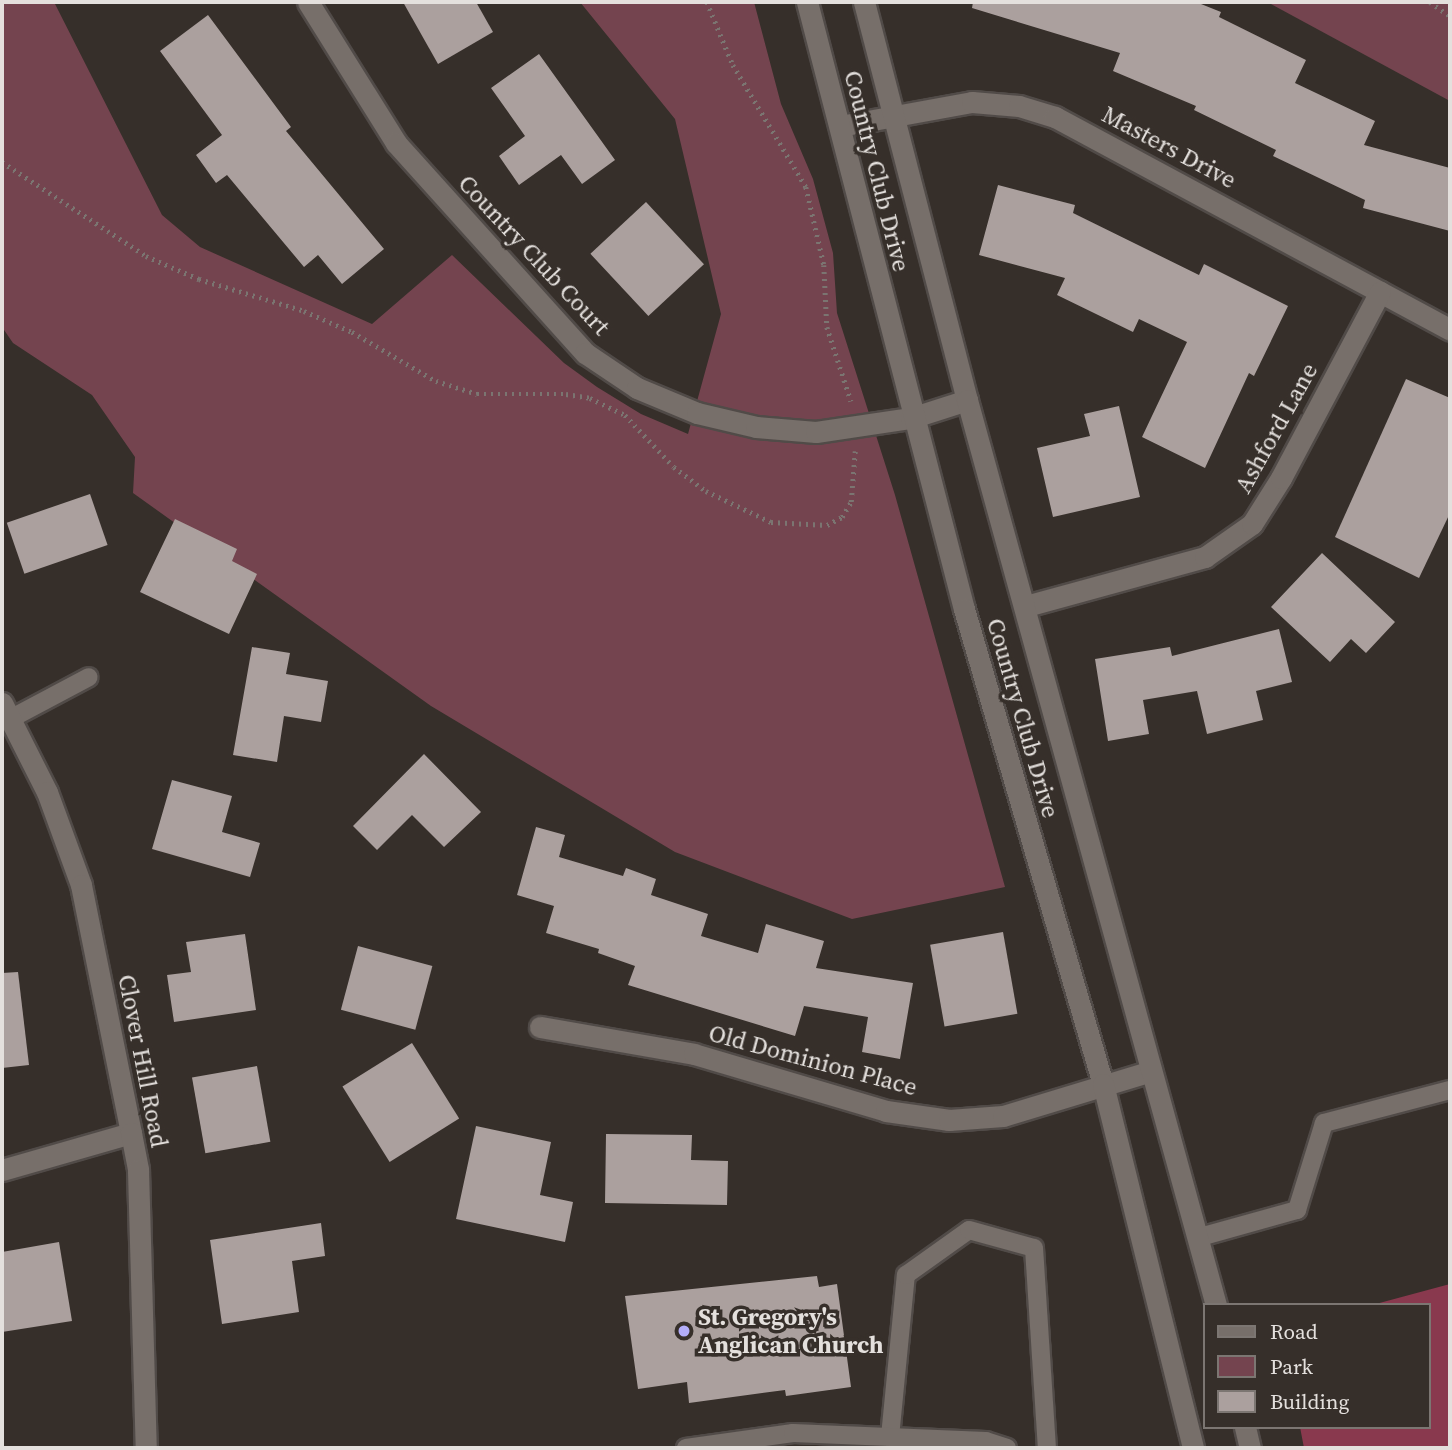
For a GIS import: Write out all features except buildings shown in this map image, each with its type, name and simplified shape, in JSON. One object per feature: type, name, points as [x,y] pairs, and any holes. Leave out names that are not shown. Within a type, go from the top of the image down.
[{"type":"street","name":"Country Club Court","points":[[308,2],[396,143],[538,304],[596,360],[637,388],[697,413],[756,427],[816,432],[911,418],[967,400]]},
{"type":"street","name":"Country Club Drive","points":[[807,2],[911,418],[1103,1084],[1193,1448]]},
{"type":"street","name":"Country Club Drive","points":[[864,2],[967,400],[1200,1237],[1216,1303]]},
{"type":"street","name":"Masters Drive","points":[[840,126],[894,114],[972,102],[1019,106],[1055,117],[1450,330]]},
{"type":"street","name":"Ashford Lane","points":[[1026,606],[1205,557],[1252,524],[1281,478],[1380,292]]},
{"type":"street","name":"Clover Hill Road","points":[[6,711],[47,792],[80,885],[131,1133],[138,1170],[146,1448]]},
{"type":"street","name":"Old Dominion Place","points":[[540,1027],[694,1054],[886,1111],[949,1120],[1003,1116],[1152,1071]]},
{"type":"street","points":[[2,1170],[131,1133]]},
{"type":"street","points":[[1245,1429],[1250,1448]]},
{"type":"lane","points":[[6,711],[89,677]]},
{"type":"lane","points":[[1200,1237],[1297,1210],[1324,1123],[1450,1090]]},
{"type":"lane","points":[[890,1437],[906,1275],[969,1230],[1034,1248],[1047,1448]]},
{"type":"lane","points":[[686,1448],[793,1433],[986,1441],[1007,1448]]},
{"type":"path","points":[[1430,2],[1450,16]]},
{"type":"green space","points":[[2,2],[54,2],[162,215],[200,247],[372,324],[452,255],[564,363],[641,414],[688,434],[721,314],[675,119],[580,2],[754,2],[781,104],[813,179],[833,253],[837,313],[895,495],[1005,887],[852,919],[675,852],[431,706],[133,493],[135,457],[92,395],[13,343],[2,327]]},
{"type":"green space","points":[[1267,2],[1450,2],[1450,101]]},
{"type":"shaded area","points":[[1450,1284],[1450,1448],[1304,1448],[1300,1429],[1431,1429],[1431,1303],[1379,1303]]},
{"type":"place","name":"St. Gregory's Anglican Church","points":[[684,1331]]}]
